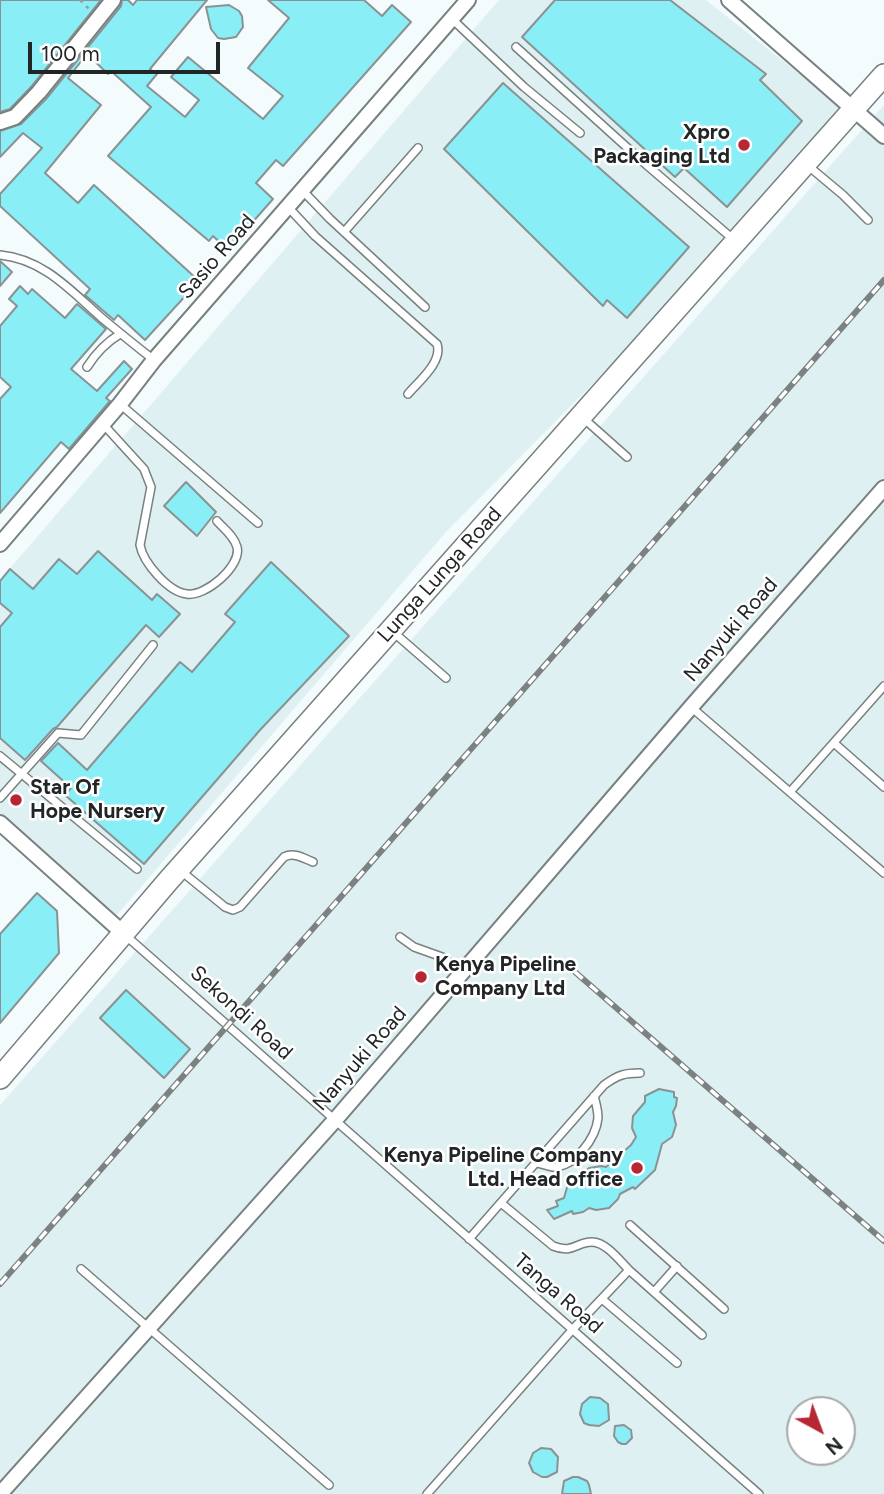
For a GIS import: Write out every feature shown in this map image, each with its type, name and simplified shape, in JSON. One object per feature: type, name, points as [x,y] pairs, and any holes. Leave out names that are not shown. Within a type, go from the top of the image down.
[{"type":"main road","name":"Lunga Lunga Road","points":[[0,1078],[179,869],[884,75]]},
{"type":"street","points":[[0,122],[16,117],[26,107],[113,0]]},
{"type":"street","name":"Sasio Road","points":[[0,544],[120,404],[154,360],[468,0]]},
{"type":"street","points":[[729,0],[884,136]]},
{"type":"street","name":"Nanyuki Road","points":[[0,1494],[335,1120],[884,488]]},
{"type":"street","points":[[0,823],[123,933]]},
{"type":"lane","points":[[452,19],[524,87],[580,133]]},
{"type":"lane","points":[[516,47],[736,242]]},
{"type":"lane","points":[[345,232],[418,148]]},
{"type":"lane","points":[[805,164],[868,220]]},
{"type":"lane","points":[[302,190],[425,307]]},
{"type":"lane","points":[[288,207],[315,236],[438,344],[440,352],[437,360],[408,394]]},
{"type":"lane","points":[[0,255],[26,261],[50,272],[120,334],[154,360]]},
{"type":"lane","points":[[87,367],[108,341],[120,334]]},
{"type":"lane","points":[[120,404],[258,523]]},
{"type":"lane","points":[[581,416],[627,457]]},
{"type":"lane","points":[[103,424],[144,469],[148,477],[151,487],[140,545],[142,554],[147,564],[178,592],[197,593],[206,589],[236,562],[235,542],[217,522]]},
{"type":"lane","points":[[391,630],[446,678]]},
{"type":"lane","points":[[0,798],[58,733],[81,735],[153,645]]},
{"type":"lane","points":[[790,792],[884,686]]},
{"type":"lane","points":[[691,708],[884,873]]},
{"type":"lane","points":[[834,743],[884,787]]},
{"type":"lane","points":[[0,756],[137,869]]},
{"type":"lane","points":[[179,869],[225,907],[233,910],[240,907],[289,854],[313,862]]},
{"type":"lane","name":"Sekondi Road","points":[[123,933],[335,1120]]},
{"type":"lane","points":[[400,937],[414,947],[442,957],[463,972]]},
{"type":"lane","points":[[469,1239],[604,1085],[624,1073],[640,1073]]},
{"type":"lane","points":[[537,1163],[552,1167],[561,1165],[585,1148],[597,1125],[598,1109],[594,1096]]},
{"type":"lane","name":"Tanga Road","points":[[335,1120],[759,1494]]},
{"type":"lane","points":[[501,1203],[563,1250],[593,1242],[606,1247],[702,1335]]},
{"type":"lane","points":[[630,1225],[724,1309]]},
{"type":"lane","points":[[653,1292],[677,1266]]},
{"type":"lane","points":[[82,1269],[329,1485]]},
{"type":"lane","points":[[428,1494],[573,1329],[629,1270]]},
{"type":"lane","points":[[602,1298],[677,1363]]},
{"type":"shaded area","points":[[499,0],[706,0],[845,110],[651,325],[446,532],[116,916],[0,816],[0,580]]},
{"type":"shaded area","points":[[884,105],[884,1494],[0,1494],[0,1105]]},
{"type":"building","points":[[0,0],[101,0],[32,86],[10,109],[0,112]]},
{"type":"building","points":[[122,0],[128,0],[133,5],[137,0],[207,0],[150,69],[157,74],[147,86],[185,117],[199,100],[171,77],[188,57],[263,119],[283,96],[248,68],[289,18],[268,0],[364,0],[382,16],[392,5],[411,22],[283,166],[276,160],[256,183],[273,199],[228,250],[213,236],[209,241],[108,156],[151,107],[111,71],[108,74],[87,54],[68,78],[101,105],[45,173],[78,203],[94,185],[199,281],[145,340],[118,315],[114,320],[85,295],[90,289],[0,206],[0,194],[42,148],[23,133],[0,157],[0,131],[21,124],[46,99],[121,6]]},
{"type":"building","points":[[555,0],[670,0],[766,74],[760,80],[802,121],[727,207],[684,168],[675,177],[522,37]]},
{"type":"building","points":[[229,5],[239,11],[243,27],[236,37],[218,38],[211,29],[206,7]]},
{"type":"building","points":[[503,83],[689,247],[627,318],[607,300],[603,306],[444,149]]},
{"type":"building","points":[[0,261],[12,272],[0,286]]},
{"type":"building","points":[[20,286],[28,294],[32,289],[65,318],[77,304],[106,329],[71,369],[97,391],[124,361],[132,369],[106,398],[110,401],[69,449],[61,442],[0,513],[0,399],[11,387],[0,377],[0,326],[17,306],[9,299]]},
{"type":"building","points":[[186,482],[216,512],[197,536],[164,506]]},
{"type":"building","points":[[98,551],[152,600],[157,594],[180,614],[159,637],[146,625],[25,760],[0,738],[0,627],[12,613],[0,603],[0,581],[10,569],[33,589],[59,559],[77,574]]},
{"type":"building","points":[[271,562],[349,636],[260,730],[144,864],[65,795],[71,788],[41,761],[58,743],[87,770],[180,662],[192,672],[235,622],[225,614]]},
{"type":"building","points":[[37,893],[57,911],[59,953],[0,1023],[0,934]]},
{"type":"building","points":[[126,990],[190,1049],[164,1078],[100,1018]]},
{"type":"building","points":[[659,1089],[674,1092],[674,1097],[677,1098],[673,1112],[676,1125],[672,1137],[662,1144],[655,1170],[635,1189],[633,1187],[620,1194],[609,1208],[589,1208],[573,1214],[572,1211],[554,1219],[547,1210],[558,1206],[556,1201],[564,1198],[568,1184],[578,1181],[589,1168],[606,1167],[631,1145],[636,1137],[632,1128],[633,1116],[645,1102],[645,1096]]},
{"type":"building","points":[[590,1397],[600,1398],[608,1404],[609,1420],[599,1426],[584,1423],[580,1414],[582,1404]]},
{"type":"building","points":[[624,1425],[631,1430],[632,1438],[622,1444],[614,1436],[615,1426]]},
{"type":"building","points":[[541,1448],[551,1449],[558,1457],[557,1472],[547,1477],[533,1472],[529,1463],[533,1453]]},
{"type":"building","points":[[573,1477],[587,1481],[591,1494],[562,1494],[564,1481]]},
{"type":"railway","points":[[0,1284],[884,280]]},
{"type":"railway","points":[[575,972],[884,1241]]},
{"type":"place","name":"Xpro Packaging Ltd","points":[[744,145]]},
{"type":"place","name":"Star Of Hope Nursery","points":[[16,800]]},
{"type":"place","name":"Kenya Pipeline Company Ltd","points":[[421,977]]},
{"type":"place","name":"Kenya Pipeline Company Ltd. Head office","points":[[637,1168]]}]
